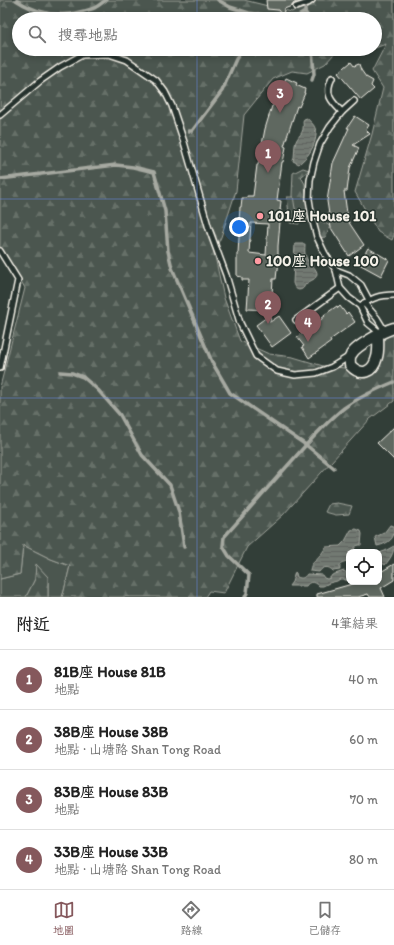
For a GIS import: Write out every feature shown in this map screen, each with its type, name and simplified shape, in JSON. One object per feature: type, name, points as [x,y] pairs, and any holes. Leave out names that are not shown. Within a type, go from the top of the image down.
[{"type":"street","points":[[384,332],[374,366],[369,371],[362,372],[355,370],[350,365],[350,356],[354,350],[384,332]]},
{"type":"lane","points":[[296,7],[312,0]]},
{"type":"lane","points":[[0,115],[60,66],[80,56]]},
{"type":"lane","points":[[115,56],[127,60],[156,80],[165,92],[172,106],[209,229],[226,275],[240,323],[256,356],[277,371],[295,375],[316,373],[332,367],[350,356]]},
{"type":"lane","points":[[332,78],[329,83],[328,94],[332,103],[342,112]]},
{"type":"lane","points":[[354,101],[342,112],[330,127],[320,144],[310,180],[309,199],[317,237],[325,254],[336,270],[340,288],[349,298],[364,303],[377,318],[384,332]]},
{"type":"lane","points":[[0,251],[18,280],[0,368]]},
{"type":"lane","points":[[336,270],[349,275],[361,284],[368,323],[384,332]]},
{"type":"lane","points":[[296,320],[340,288]]},
{"type":"lane","points":[[364,303],[373,298],[389,295],[394,296]]},
{"type":"green space","points":[[0,0],[244,0],[292,12],[12,12],[12,56],[332,56],[325,64],[307,73],[292,71],[273,79],[244,115],[236,191],[221,237],[214,252],[224,298],[240,341],[269,354],[293,357],[323,366],[345,368],[359,377],[379,361],[385,336],[394,333],[394,401],[370,419],[283,515],[247,547],[224,593],[209,591],[205,597],[62,597],[70,566],[51,559],[23,545],[20,574],[0,579],[0,387],[25,288],[15,271],[0,253]]},
{"type":"green space","points":[[308,0],[394,0],[394,235],[392,240],[378,232],[355,192],[372,134],[383,88],[372,71],[380,56],[382,56],[382,52],[386,44],[382,45],[382,12],[292,12]]},
{"type":"green space","points":[[303,168],[309,170],[301,177],[305,184],[308,216],[306,223],[293,219],[293,173]]},
{"type":"green space","points":[[287,197],[293,197],[295,208],[300,217],[299,224],[290,223]]},
{"type":"green space","points":[[316,220],[320,220],[330,226],[326,237],[318,238],[315,233]]},
{"type":"green space","points":[[337,503],[352,506],[349,514],[336,515],[325,512],[329,504]]},
{"type":"green space","points":[[23,545],[51,559],[70,566],[62,597],[48,597],[48,577],[36,565],[35,579],[26,597],[0,597],[0,579],[20,574]]},
{"type":"green space","points":[[36,564],[48,577],[48,597],[26,597],[35,579]]},
{"type":"shaded area","points":[[307,118],[313,124],[316,131],[316,137],[310,152],[299,164],[293,161],[295,145],[303,130],[303,121]]},
{"type":"shaded area","points":[[295,244],[305,244],[306,257],[317,273],[315,279],[300,290],[296,289],[293,283]]},
{"type":"shaded area","points":[[390,525],[394,526],[394,534],[392,538],[386,543],[377,546],[375,537],[384,533]]},
{"type":"shaded area","points":[[356,529],[361,531],[361,545],[358,545],[354,549],[346,549],[346,562],[342,563],[340,570],[333,571],[326,567],[319,572],[310,571],[312,564],[326,547],[340,546],[345,541],[351,530]]},
{"type":"shaded area","points":[[394,546],[391,556],[385,565],[382,563],[382,552]]},
{"type":"shaded area","points":[[344,571],[346,572],[346,580],[340,579],[323,586],[319,586],[312,582],[306,586],[289,586],[295,572],[299,578],[303,578],[307,574],[322,575],[327,579],[332,575]]},
{"type":"building","points":[[266,0],[304,0],[294,3],[292,6],[284,9],[284,12],[267,9]]},
{"type":"building","points":[[351,62],[354,66],[359,64],[366,77],[373,81],[371,86],[374,89],[361,100],[338,73]]},
{"type":"building","points":[[286,78],[305,89],[305,93],[299,107],[297,106],[284,146],[286,147],[282,162],[277,200],[281,201],[278,270],[276,279],[273,279],[271,310],[247,309],[249,280],[242,280],[242,277],[237,276],[240,207],[242,198],[253,196],[257,165],[265,129],[273,106]],"holes":[[[251,223],[268,224],[266,255],[249,253]]]},
{"type":"building","points":[[355,116],[369,125],[366,130],[370,134],[353,145],[359,148],[350,168],[347,191],[344,191],[348,221],[364,245],[349,256],[331,228],[327,201],[333,163],[349,128],[347,128]]},
{"type":"building","points":[[368,248],[389,260],[381,276],[359,264]]},
{"type":"building","points":[[337,306],[338,308],[340,306],[346,314],[348,312],[355,322],[330,340],[331,342],[309,358],[302,347],[304,346],[297,337]]},
{"type":"building","points":[[271,314],[270,322],[279,316],[291,333],[272,347],[256,325]]},
{"type":"building","points":[[394,427],[394,460],[377,443]]},
{"type":"building","points":[[394,564],[394,580],[381,588],[385,597],[370,597],[368,594],[358,597],[317,597],[317,594],[348,585],[382,585],[382,571]]},
{"type":"waterway","points":[[16,0],[32,9],[45,12]]},
{"type":"waterway","points":[[79,12],[97,6],[106,0]]},
{"type":"waterway","points":[[218,0],[230,7],[246,12]]},
{"type":"waterway","points":[[189,131],[192,131],[222,91],[238,56]]},
{"type":"waterway","points":[[312,80],[314,74],[313,56]]},
{"type":"waterway","points":[[0,179],[116,165],[154,172],[165,211],[168,251],[172,268],[212,362],[230,393],[306,445],[224,537],[223,546],[229,556],[249,575],[247,593],[245,597]]},
{"type":"waterway","points":[[60,372],[72,373],[83,377],[98,390],[120,415],[142,455],[170,485],[179,512],[184,547]]},
{"type":"waterway","points":[[334,468],[306,445],[344,408],[375,390],[394,382]]},
{"type":"place","name":"83B座 House 83B","points":[[280,113]]},
{"type":"place","name":"81B座 House 81B","points":[[268,173]]},
{"type":"place","name":"101座 House 101","points":[[260,216]]},
{"type":"place","name":"100座 House 100","points":[[258,261]]},
{"type":"place","name":"38B座 House 38B","points":[[268,324]]},
{"type":"place","name":"33B座 House 33B","points":[[308,342]]}]
